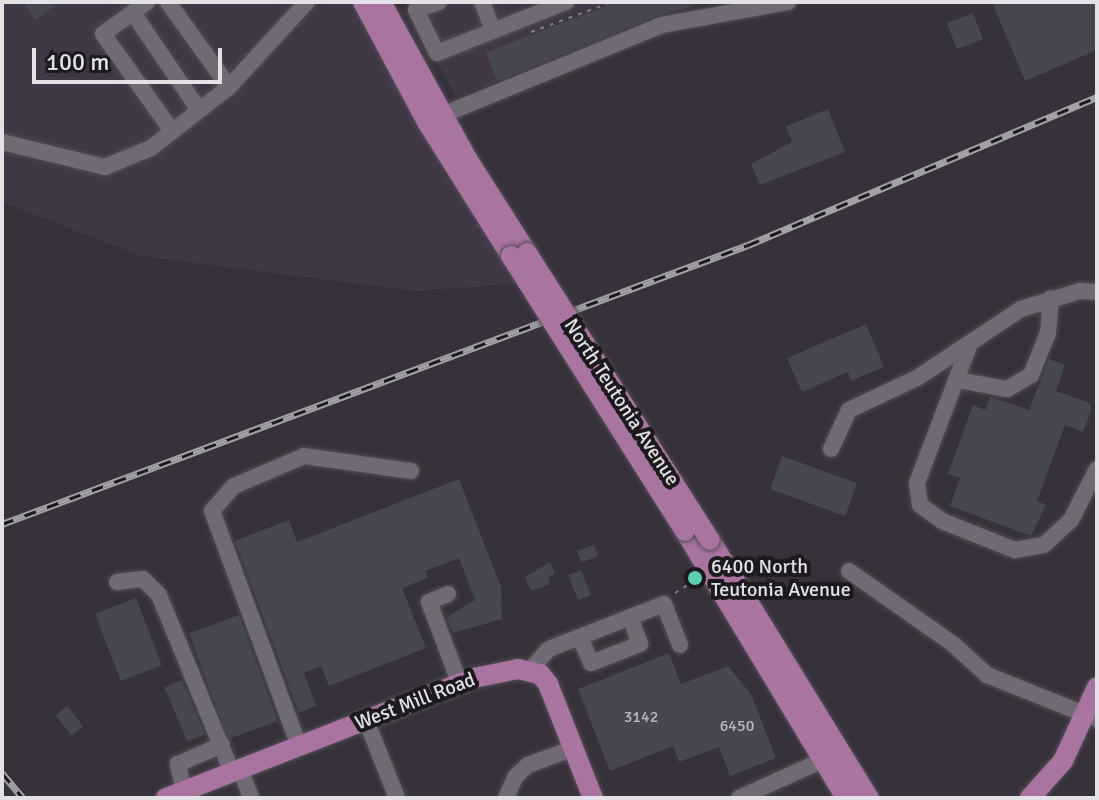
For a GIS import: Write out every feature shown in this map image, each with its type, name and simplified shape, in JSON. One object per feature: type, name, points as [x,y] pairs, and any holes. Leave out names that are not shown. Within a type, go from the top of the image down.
[{"type":"main road","name":"North Teutonia Avenue","points":[[363,2],[685,531],[833,756],[869,798]]},
{"type":"main road","name":"North Teutonia Avenue","points":[[381,2],[434,118]]},
{"type":"main road","name":"North Teutonia Avenue","points":[[519,255],[710,540],[833,756],[846,798]]},
{"type":"main road","name":"West Mill Road","points":[[175,794],[460,684],[504,669],[530,670]]},
{"type":"main road","points":[[530,670],[548,684],[593,798]]},
{"type":"main road","points":[[1030,798],[1063,761],[1092,717],[1097,687]]},
{"type":"street","points":[[147,2],[103,34],[172,131]]},
{"type":"street","points":[[168,2],[229,87]]},
{"type":"street","points":[[2,142],[105,167],[126,162],[229,87],[307,2]]},
{"type":"street","points":[[439,2],[416,10],[437,53],[566,2]]},
{"type":"street","points":[[482,2],[493,31]]},
{"type":"street","points":[[434,118],[662,25],[788,2]]},
{"type":"street","points":[[133,13],[199,110]]},
{"type":"street","points":[[831,449],[849,410],[969,346],[1021,309],[1051,298],[1097,292]]},
{"type":"street","points":[[958,380],[1007,389],[1031,375],[1048,333],[1051,298]]},
{"type":"street","points":[[969,346],[917,483],[920,505],[942,521],[1015,550],[1044,545],[1071,520],[1097,469]]},
{"type":"street","points":[[299,746],[212,511],[234,486],[304,456],[411,471]]},
{"type":"street","points":[[849,571],[953,644],[987,675],[1092,717]]},
{"type":"street","points":[[117,582],[143,579],[159,595],[222,745],[251,798]]},
{"type":"street","points":[[448,594],[429,602],[460,684]]},
{"type":"street","points":[[530,670],[549,649],[664,604],[680,645]]},
{"type":"street","points":[[580,637],[591,663],[640,644],[630,617]]},
{"type":"street","points":[[366,720],[397,798]]},
{"type":"street","points":[[175,794],[178,764],[222,745]]},
{"type":"street","points":[[506,798],[516,776],[528,765],[574,748]]},
{"type":"street","points":[[739,798],[833,756]]},
{"type":"path","points":[[528,34],[612,2]]},
{"type":"path","points":[[664,604],[694,581]]},
{"type":"shaded area","points":[[2,2],[363,2],[527,283],[416,291],[141,256],[2,202]]},
{"type":"shaded area","points":[[405,2],[705,2],[456,97]]},
{"type":"building","points":[[23,2],[60,2],[35,20]]},
{"type":"building","points":[[618,2],[702,3],[658,15],[497,81],[486,52]]},
{"type":"building","points":[[992,2],[1097,2],[1097,50],[1025,81]]},
{"type":"building","points":[[973,13],[983,39],[957,49],[947,23]]},
{"type":"building","points":[[828,109],[845,152],[760,185],[751,164],[792,142],[786,126]]},
{"type":"building","points":[[866,324],[884,367],[851,381],[848,372],[802,392],[787,358]]},
{"type":"building","points":[[1049,359],[1065,365],[1056,391],[1090,403],[1091,411],[1083,432],[1065,425],[1037,501],[1046,505],[1031,536],[950,506],[960,478],[948,474],[973,405],[985,410],[990,397],[1029,410]]},
{"type":"building","points":[[782,456],[857,483],[845,516],[770,489]]},
{"type":"building","points":[[459,479],[501,587],[502,619],[453,633],[447,617],[475,600],[459,558],[425,571],[428,578],[402,588],[426,648],[329,686],[321,666],[304,673],[316,706],[299,713],[235,541],[289,520],[297,542]]},
{"type":"building","points":[[594,545],[598,556],[581,562],[577,551]]},
{"type":"building","points":[[550,562],[555,574],[548,577],[550,584],[531,591],[525,577]]},
{"type":"building","points":[[581,570],[591,595],[578,600],[568,575]]},
{"type":"building","points":[[136,598],[162,665],[121,681],[95,614]]},
{"type":"building","points":[[239,615],[278,721],[228,739],[189,633]]},
{"type":"building","points":[[669,653],[681,684],[728,666],[751,694],[776,758],[730,776],[719,747],[679,762],[673,746],[610,771],[578,689]]},
{"type":"building","points":[[182,680],[205,734],[188,742],[165,687]]},
{"type":"building","points":[[67,706],[83,726],[72,736],[55,715]]},
{"type":"railway","points":[[2,524],[748,245],[1097,97]]},
{"type":"railway","points":[[2,773],[23,798]]},
{"type":"place","name":"6400 North Teutonia Avenue","points":[[695,578]]}]
